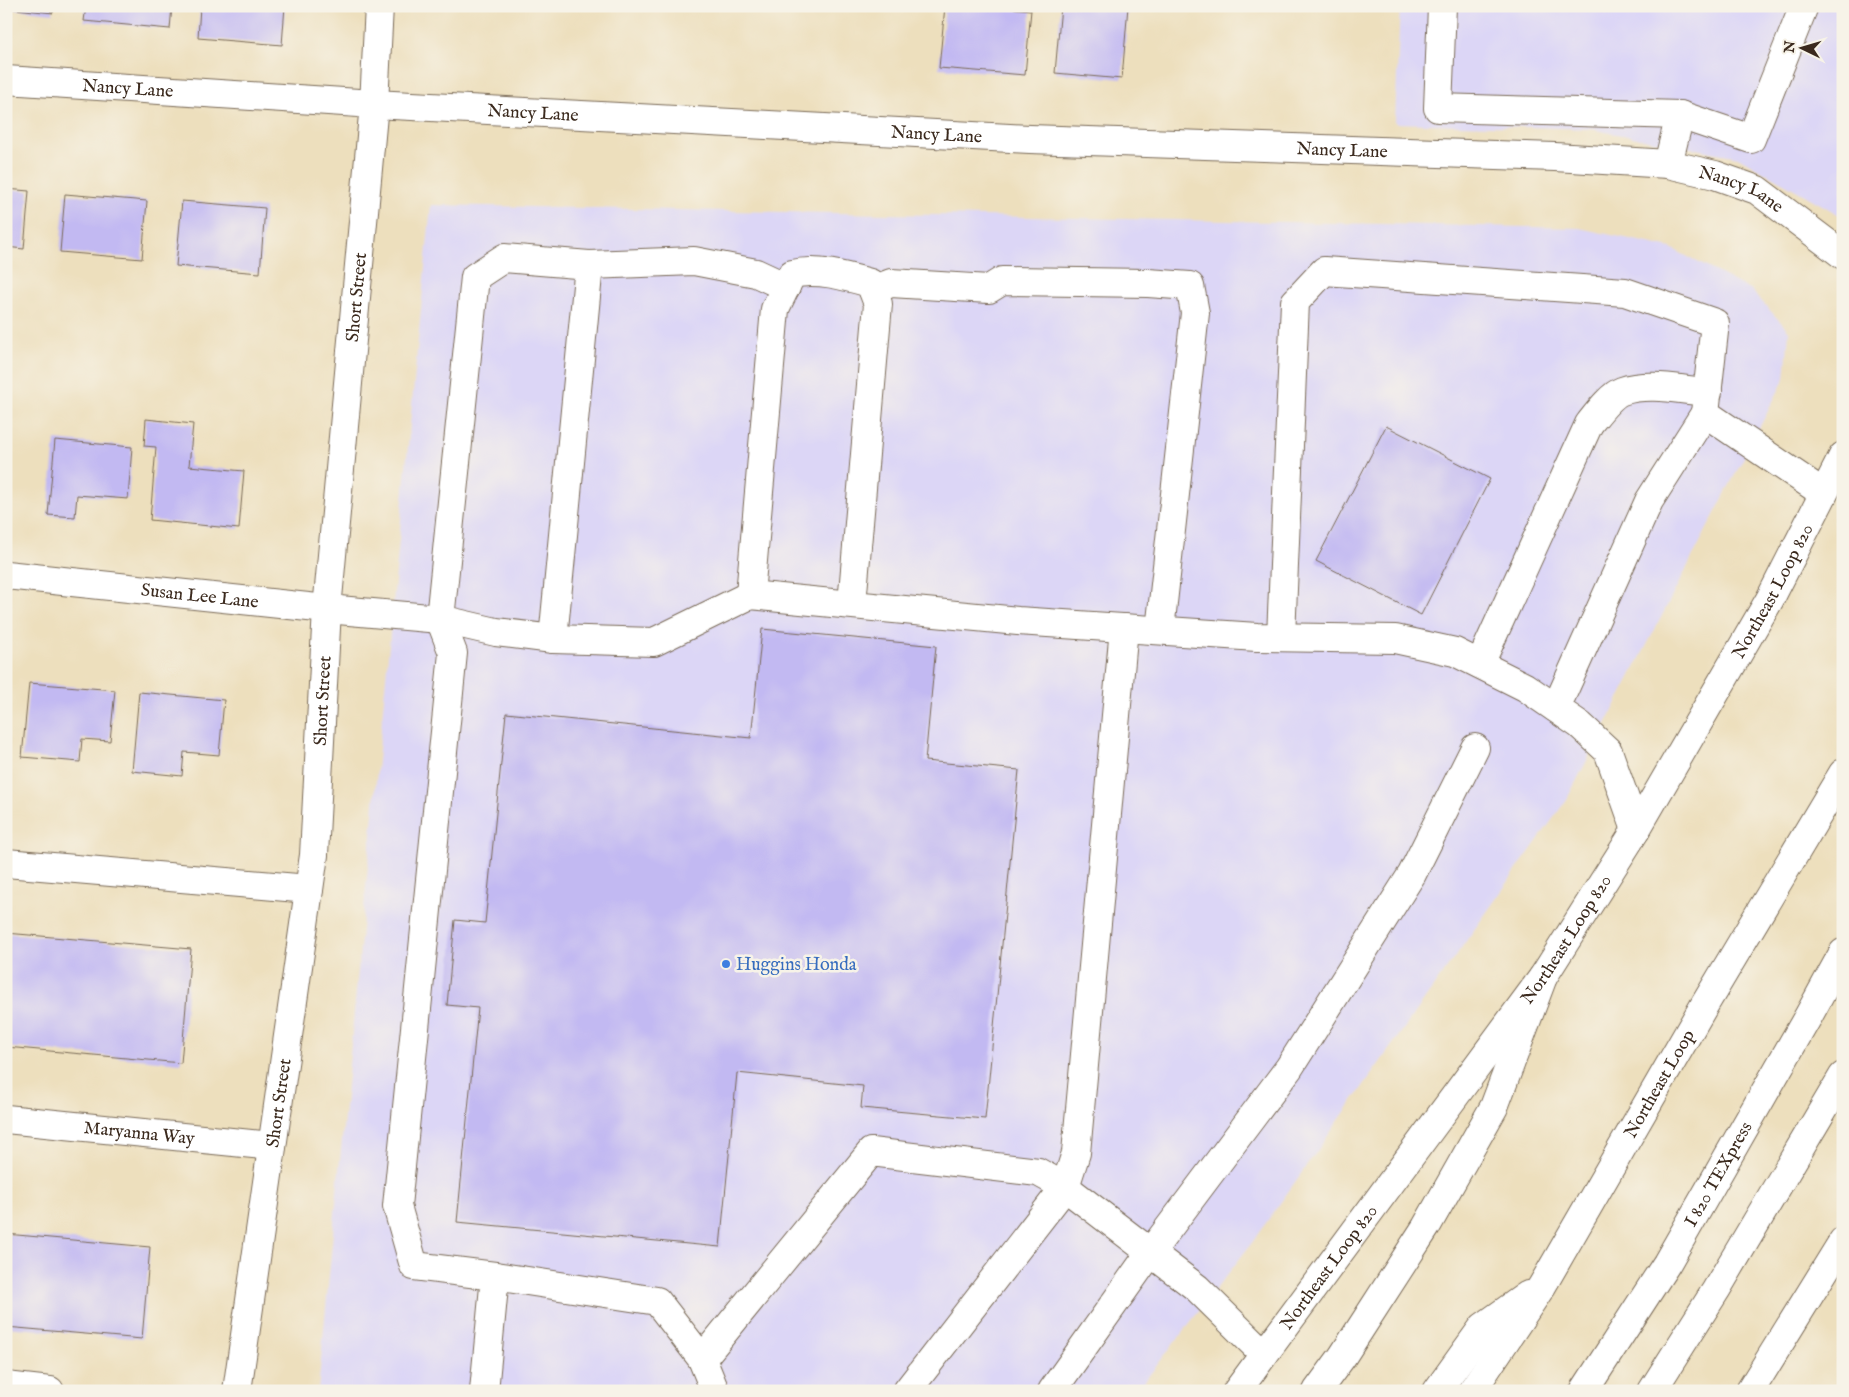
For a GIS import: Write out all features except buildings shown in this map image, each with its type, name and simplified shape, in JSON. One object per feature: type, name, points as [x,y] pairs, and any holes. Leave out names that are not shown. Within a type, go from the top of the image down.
[{"type":"main road","name":"Short Street","points":[[237,1391],[314,855],[326,609],[374,104],[379,6]]},
{"type":"main road","points":[[1442,6],[1438,108],[1680,115],[1751,139],[1804,6]]},
{"type":"main road","name":"Nancy Lane","points":[[6,80],[374,104],[1030,139],[1555,157],[1668,164],[1715,175],[1757,190],[1843,255]]},
{"type":"main road","points":[[1668,164],[1680,115]]},
{"type":"main road","points":[[715,1391],[702,1359],[657,1301],[495,1276],[414,1266],[397,1206],[453,654],[440,618],[475,277],[504,258],[589,265],[694,261],[756,273],[786,287]]},
{"type":"main road","points":[[553,639],[589,265]]},
{"type":"main road","points":[[852,604],[878,304],[870,283],[845,276],[805,271],[792,274],[775,309],[750,594],[1018,621],[1281,637],[1395,639],[1455,652],[1525,687],[1580,724],[1608,751],[1636,830]]},
{"type":"main road","points":[[1281,637],[1295,302],[1324,271],[1625,292],[1715,323],[1706,403],[1649,501],[1556,708]]},
{"type":"main road","points":[[874,290],[891,283],[989,289],[1002,281],[1148,283],[1190,286],[1195,313],[1160,630]]},
{"type":"main road","points":[[1480,664],[1589,424],[1600,410],[1621,392],[1649,387],[1706,403],[1823,493]]},
{"type":"main road","name":"Northeast Loop 820","points":[[1237,1391],[1543,976],[1636,830],[1770,599],[1843,456]]},
{"type":"main road","name":"Susan Lee Lane","points":[[6,575],[326,609],[440,618],[496,632],[553,639],[654,642],[750,594]]},
{"type":"main road","points":[[907,1391],[1065,1187],[1076,1153],[1124,628]]},
{"type":"main road","points":[[1052,1391],[1150,1253],[1289,1068],[1412,874],[1475,748]]},
{"type":"main road","name":"Northeast Loop","points":[[1472,1391],[1542,1286],[1700,1012],[1843,773]]},
{"type":"main road","points":[[6,863],[309,889]]},
{"type":"main road","name":"I 820 TEXpress","points":[[1584,1391],[1667,1263],[1809,1016],[1843,953]]},
{"type":"main road","points":[[1316,1391],[1342,1357],[1426,1227],[1494,1107],[1543,976]]},
{"type":"main road","points":[[1652,1391],[1716,1290],[1843,1076]]},
{"type":"main road","name":"Maryanna Way","points":[[6,1118],[272,1146]]},
{"type":"main road","points":[[702,1359],[872,1152],[1038,1172],[1065,1187],[1196,1288],[1264,1354]]},
{"type":"main road","points":[[1750,1391],[1843,1241]]},
{"type":"main road","points":[[484,1391],[495,1276]]},
{"type":"main road","points":[[1437,1391],[1483,1327],[1542,1286]]},
{"type":"main road","points":[[6,1386],[50,1391]]},
{"type":"shaded area","points":[[1400,6],[1843,6],[1843,217],[1738,157],[1590,129],[1395,123]]},
{"type":"shaded area","points":[[431,205],[1579,228],[1671,248],[1752,291],[1789,331],[1785,378],[1567,799],[1251,1244],[1137,1391],[318,1391]]},
{"type":"place","name":"Huggins Honda","points":[[726,964]]}]
